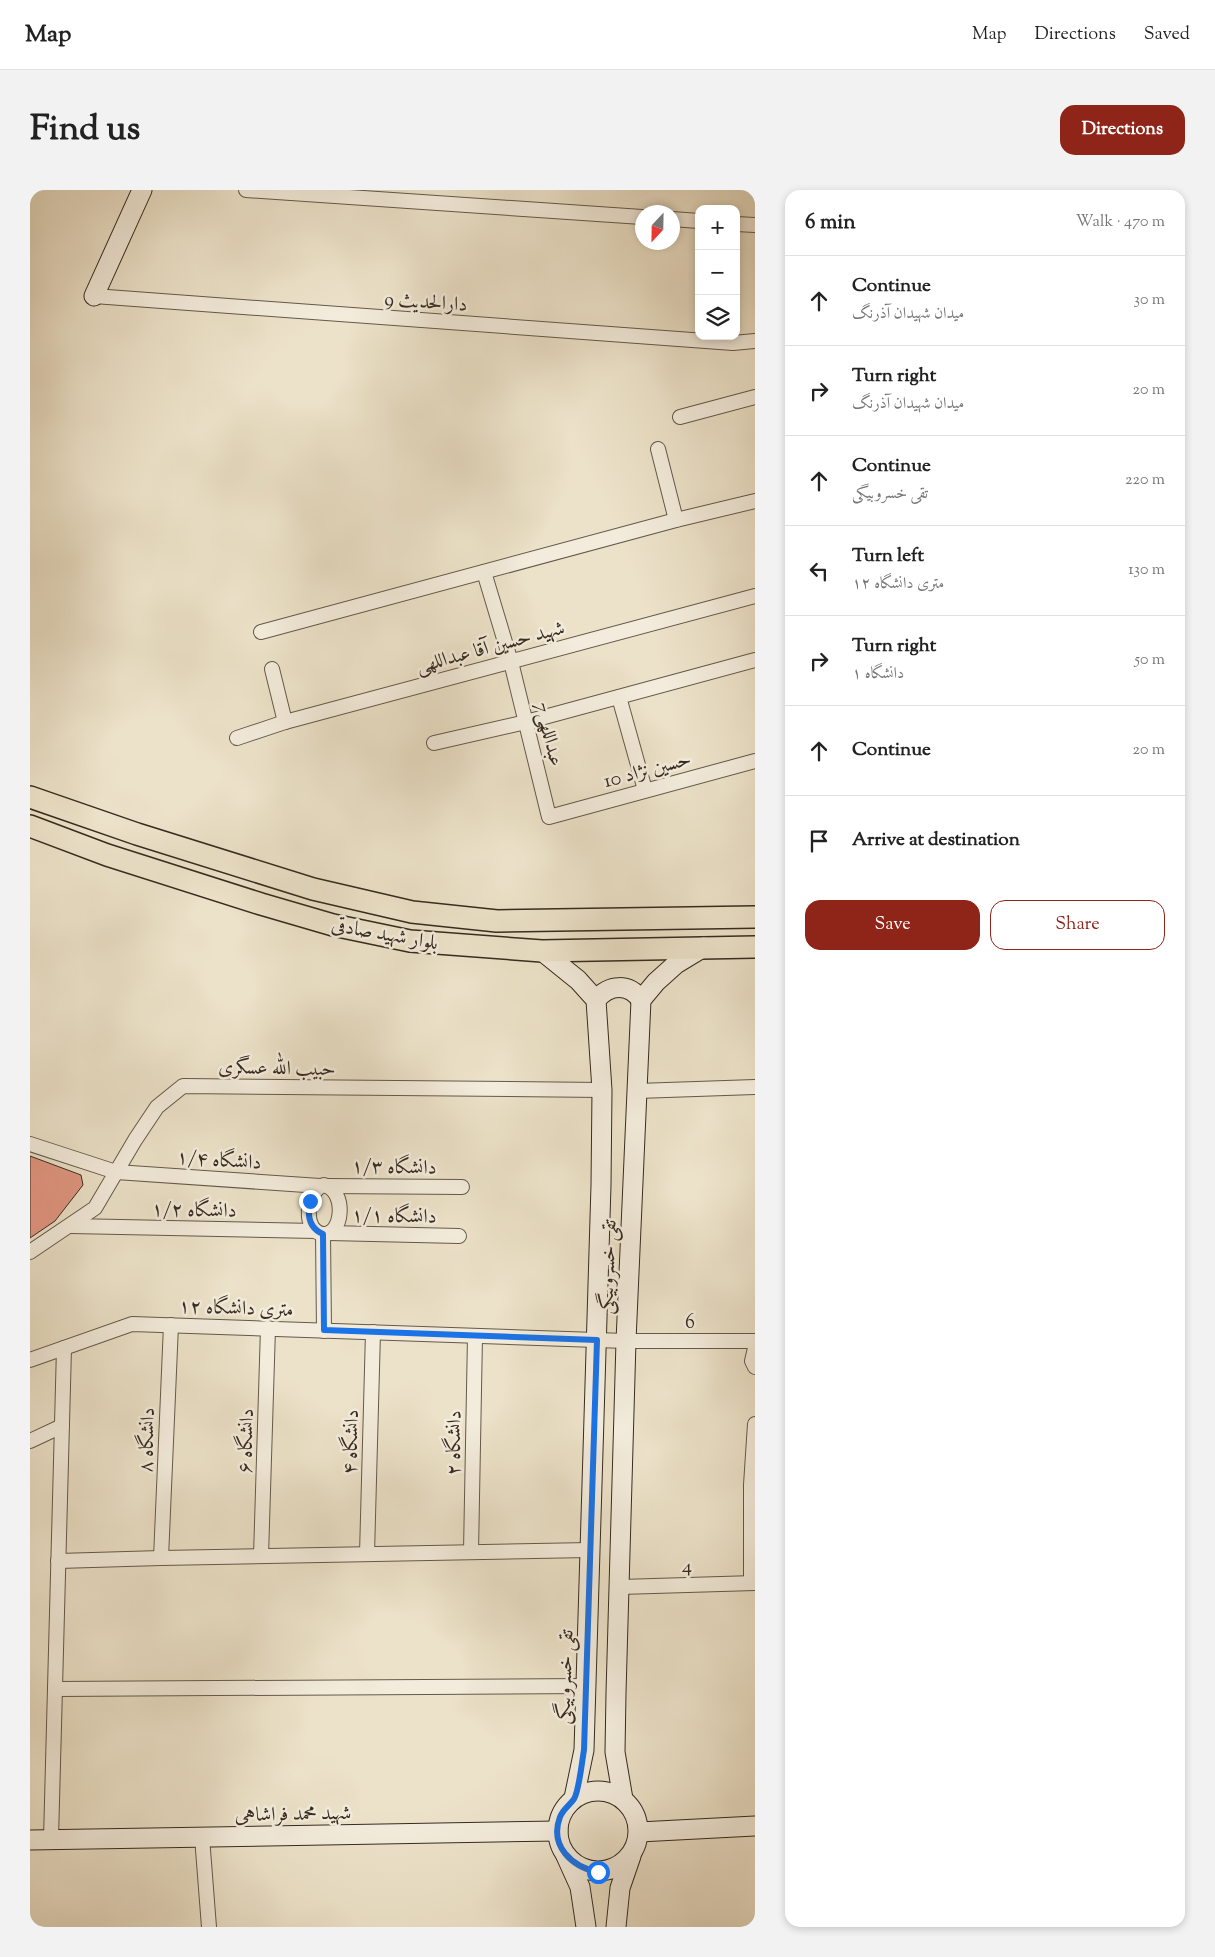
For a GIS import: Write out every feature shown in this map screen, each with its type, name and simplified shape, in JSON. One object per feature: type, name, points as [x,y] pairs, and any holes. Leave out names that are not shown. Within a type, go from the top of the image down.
[{"type":"main road","points":[[94,296],[142,190]]},
{"type":"main road","name":"بلوار شهید صادقی","points":[[30,797],[147,837],[313,889],[412,912],[496,921],[755,917]]},
{"type":"main road","name":"بلوار شهید صادقی","points":[[30,826],[107,855],[261,904],[333,924],[410,941],[542,951],[755,947]]},
{"type":"main road","points":[[542,951],[578,980],[596,1000],[606,990],[619,987],[632,990],[641,1000],[656,982],[676,964],[704,947]]},
{"type":"main road","name":"تقی خسروبیگی","points":[[574,1798],[584,1750],[597,1340],[602,1090],[596,1000]]},
{"type":"main road","name":"تقی خسروبیگی","points":[[623,1799],[615,1752],[626,1341],[641,1000]]},
{"type":"main road","points":[[586,1927],[580,1886],[560,1844],[558,1831],[560,1818],[565,1807],[574,1798],[586,1792],[598,1790],[611,1793],[623,1799],[632,1808],[637,1819],[639,1832],[637,1844],[620,1888],[616,1927]]},
{"type":"main road","points":[[639,1832],[755,1826]]},
{"type":"main road","name":"شهید محمد فراشاهی","points":[[30,1840],[558,1831]]},
{"type":"main road","points":[[565,1855],[574,1864],[585,1870],[598,1872],[616,1867],[631,1856]]},
{"type":"street","points":[[246,190],[411,196],[635,216]]},
{"type":"street","points":[[680,220],[695,221]]},
{"type":"street","points":[[740,224],[755,225]]},
{"type":"street","name":"دارالحدیث 9","points":[[94,296],[733,343],[755,341]]},
{"type":"street","points":[[680,417],[755,396]]},
{"type":"street","points":[[658,449],[676,520]]},
{"type":"street","points":[[261,632],[676,520],[755,501]]},
{"type":"street","name":"عبداللهی7","points":[[484,572],[511,662],[549,817]]},
{"type":"street","name":"شهید حسین آقا عبداللهی","points":[[237,738],[285,722],[755,596]]},
{"type":"street","points":[[434,743],[526,722],[755,660]]},
{"type":"street","points":[[272,669],[285,722]]},
{"type":"street","points":[[619,697],[645,790]]},
{"type":"street","name":"حسین نژاد 10","points":[[549,817],[755,761]]},
{"type":"street","name":"حبیب الله عسگری","points":[[30,1252],[95,1208],[157,1107],[183,1086],[602,1090]]},
{"type":"street","points":[[637,1091],[755,1088]]},
{"type":"street","name":"دانشگاه ۱/۴","points":[[30,1144],[116,1172],[323,1186]]},
{"type":"street","points":[[323,1233],[337,1223],[340,1204],[337,1195],[332,1189],[323,1186],[312,1196],[308,1213],[309,1220],[323,1233],[324,1330]]},
{"type":"street","name":"دانشگاه ۱/۳","points":[[323,1186],[462,1187]]},
{"type":"street","name":"دانشگاه ۱/۲","points":[[71,1226],[323,1233]]},
{"type":"street","name":"دانشگاه ۱/۱","points":[[323,1233],[459,1236]]},
{"type":"street","name":"۱۲ متری دانشگاه","points":[[30,1360],[132,1324],[597,1340]]},
{"type":"street","name":"دانشگاه ۸","points":[[161,1558],[171,1325]]},
{"type":"street","name":"دانشگاه ۶","points":[[261,1556],[268,1328]]},
{"type":"street","name":"دانشگاه ۴","points":[[367,1554],[373,1332]]},
{"type":"street","name":"دانشگاه ۲","points":[[471,1552],[475,1336]]},
{"type":"street","name":"6","points":[[597,1340],[755,1340]]},
{"type":"street","points":[[51,1839],[64,1348]]},
{"type":"street","points":[[755,1348],[752,1361],[755,1367]]},
{"type":"street","points":[[753,1583],[755,1424]]},
{"type":"street","points":[[30,1441],[62,1426]]},
{"type":"street","points":[[58,1562],[161,1558],[590,1550]]},
{"type":"street","name":"4","points":[[620,1587],[753,1583]]},
{"type":"street","points":[[55,1689],[586,1686]]},
{"type":"street","points":[[202,1836],[209,1927]]},
{"type":"building","points":[[30,1156],[81,1175],[83,1185],[55,1221],[30,1238]]},
{"type":"route","points":[[310,1201],[309,1220],[316,1231],[323,1234],[324,1330],[597,1340],[584,1750],[574,1798],[565,1807],[560,1818],[558,1831],[560,1844],[565,1855],[574,1864],[585,1870],[598,1872]]}]
